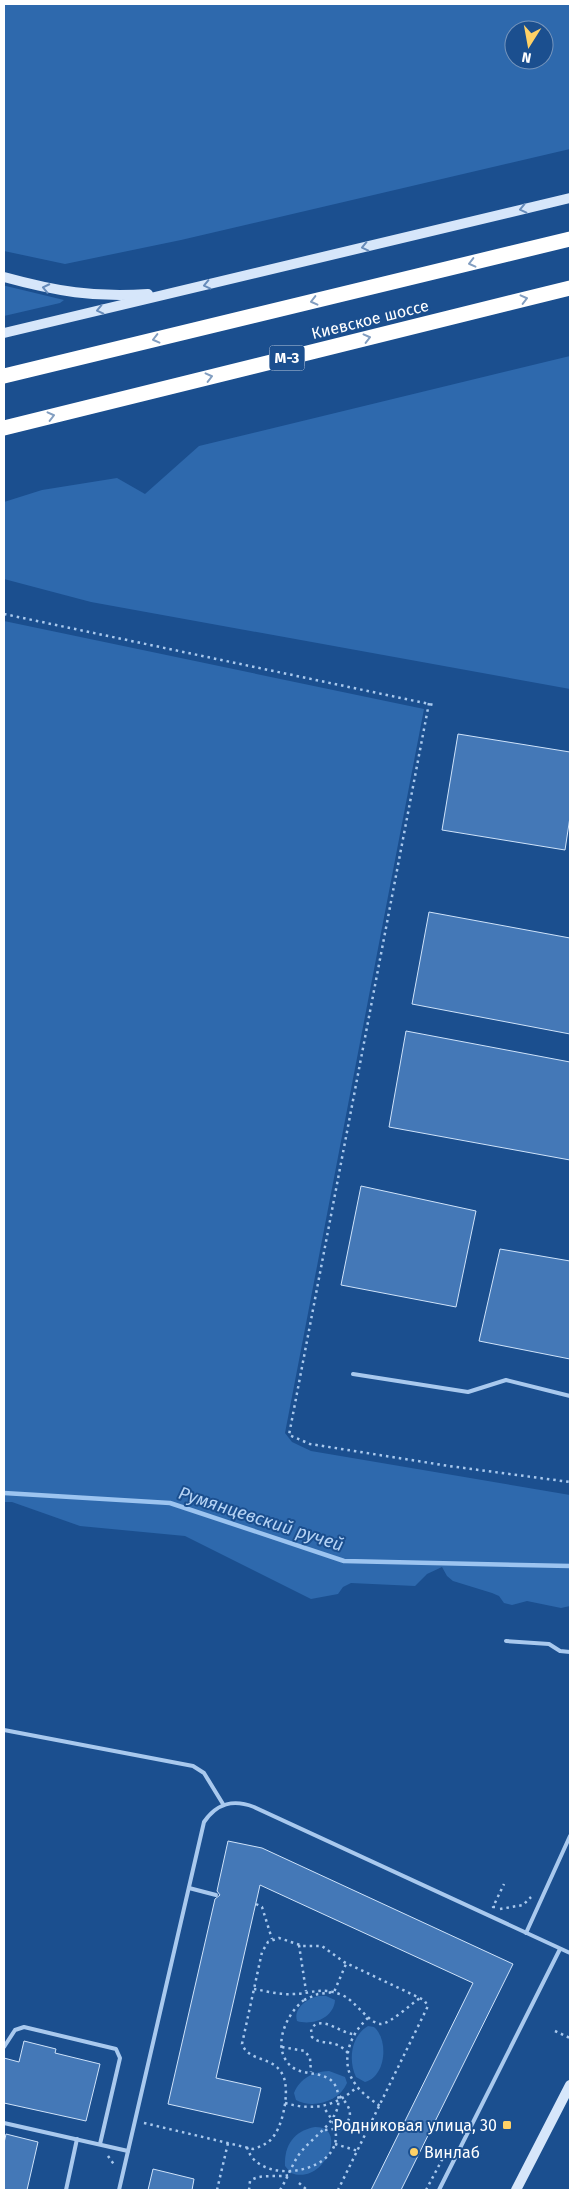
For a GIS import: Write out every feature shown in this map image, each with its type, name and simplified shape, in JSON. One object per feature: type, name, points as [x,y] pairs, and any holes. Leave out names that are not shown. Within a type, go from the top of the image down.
[{"type":"highway","name":"Киевское шоссе","points":[[4,376],[570,239]]},
{"type":"highway","name":"Киевское шоссе","points":[[4,428],[570,288]]},
{"type":"main road","points":[[4,333],[570,198]]},
{"type":"main road","points":[[4,277],[44,288],[85,295],[128,295],[181,291]]},
{"type":"main road","points":[[516,2190],[570,2085]]},
{"type":"lane","points":[[353,1374],[468,1392],[506,1380],[570,1396]]},
{"type":"lane","points":[[506,1642],[549,1644],[560,1650],[570,1652]]},
{"type":"lane","points":[[4,1730],[193,1766],[204,1773],[223,1804]]},
{"type":"lane","points":[[119,2190],[204,1822],[214,1809],[223,1804],[241,1802],[254,1807],[570,1953]]},
{"type":"lane","points":[[526,1933],[570,1836]]},
{"type":"lane","points":[[189,1888],[216,1895]]},
{"type":"lane","points":[[439,2190],[560,1949]]},
{"type":"lane","points":[[4,2047],[16,2030],[24,2027],[116,2049],[120,2058],[100,2144]]},
{"type":"lane","points":[[4,2122],[128,2151]]},
{"type":"lane","points":[[66,2190],[78,2139]]},
{"type":"path","points":[[4,614],[434,705]]},
{"type":"path","points":[[429,703],[289,1435],[310,1444],[449,1466],[570,1482]]},
{"type":"path","points":[[504,1884],[493,1906],[500,1909],[516,1908],[523,1906],[531,1897]]},
{"type":"path","points":[[256,1904],[262,1907],[272,1939]]},
{"type":"path","points":[[135,2121],[247,2147],[262,2146],[275,2134],[287,2090],[287,2083],[280,2070],[266,2060],[251,2056],[244,2050],[242,2044],[264,1948],[272,1939],[286,1939],[299,1945],[319,1945],[325,1947],[346,1964],[427,2003],[427,2010],[338,2190]]},
{"type":"path","points":[[299,1945],[306,1991]]},
{"type":"path","points":[[334,1992],[346,1964]]},
{"type":"path","points":[[254,1989],[289,1994],[324,1990],[334,1992],[356,2003],[368,2018],[376,2023],[387,2023],[420,1998]]},
{"type":"path","points":[[324,2130],[341,2128],[350,2119],[348,2104],[338,2094],[332,2081],[326,2076],[303,2072],[292,2066],[285,2058],[282,2047],[282,2035],[289,2015],[304,2000],[318,1994],[334,1992]]},
{"type":"path","points":[[368,2018],[354,2034],[348,2052],[349,2071],[357,2087],[380,2106]]},
{"type":"path","points":[[348,2052],[334,2042],[315,2040],[312,2038],[311,2029],[316,2024],[321,2023],[354,2034]]},
{"type":"path","points":[[555,2031],[570,2038]]},
{"type":"path","points":[[282,2047],[305,2051],[310,2058],[311,2072]]},
{"type":"path","points":[[284,2103],[302,2107],[323,2106],[337,2102],[357,2087]]},
{"type":"path","points":[[280,2190],[303,2149],[324,2130],[335,2113],[338,2094]]},
{"type":"path","points":[[323,2106],[334,2125],[335,2144],[328,2163]]},
{"type":"path","points":[[217,2190],[228,2143]]},
{"type":"path","points":[[335,2144],[358,2151]]},
{"type":"path","points":[[247,2147],[249,2158]]},
{"type":"path","points":[[258,2173],[270,2180],[282,2183],[308,2180]]},
{"type":"path","points":[[249,2190],[250,2181],[257,2177],[289,2175]]},
{"type":"path","points":[[299,2182],[307,2190]]},
{"type":"shaded area","points":[[4,4],[570,4],[570,149],[181,240],[65,264],[4,251]]},
{"type":"shaded area","points":[[4,286],[64,300],[60,303],[4,316]]},
{"type":"shaded area","points":[[570,356],[570,689],[91,602],[4,579],[4,502],[42,490],[117,478],[145,494],[199,446]]},
{"type":"shaded area","points":[[4,621],[424,709],[285,1433],[292,1442],[311,1451],[570,1495],[570,1606],[561,1608],[527,1601],[512,1605],[504,1603],[499,1596],[453,1581],[447,1576],[442,1567],[427,1574],[415,1586],[351,1583],[343,1587],[338,1594],[311,1599],[185,1536],[80,1526],[12,1502],[4,1502]]},
{"type":"shaded area","points":[[318,1996],[326,1996],[335,2000],[331,2012],[315,2021],[297,2021],[296,2016],[299,2008],[305,2002]]},
{"type":"shaded area","points":[[368,2026],[374,2027],[379,2033],[382,2040],[383,2057],[377,2073],[365,2082],[356,2077],[352,2056],[358,2036]]},
{"type":"shaded area","points":[[329,2071],[345,2077],[347,2083],[338,2095],[317,2104],[303,2103],[296,2100],[294,2093],[303,2080],[312,2074]]},
{"type":"shaded area","points":[[315,2127],[325,2129],[330,2136],[331,2145],[328,2154],[322,2164],[313,2171],[303,2175],[291,2173],[285,2166],[286,2152],[289,2145],[301,2132]]},
{"type":"building","points":[[458,734],[570,752],[570,817],[565,850],[442,830]]},
{"type":"building","points":[[429,912],[570,938],[570,1034],[412,1004]]},
{"type":"building","points":[[406,1031],[570,1062],[570,1160],[389,1127]]},
{"type":"building","points":[[361,1186],[476,1211],[456,1307],[341,1285]]},
{"type":"building","points":[[500,1249],[570,1261],[570,1359],[479,1341]]},
{"type":"building","points":[[228,1841],[262,1848],[513,1964],[401,2190],[371,2190],[473,1983],[260,1885],[216,2078],[261,2088],[253,2123],[168,2104],[215,1899],[220,1895],[217,1891]]},
{"type":"building","points":[[24,2041],[56,2049],[55,2053],[100,2064],[86,2121],[4,2103],[4,2058],[19,2062]]},
{"type":"building","points":[[6,2134],[38,2142],[27,2190],[4,2190],[4,2143]]},
{"type":"building","points":[[153,2169],[194,2179],[192,2190],[148,2190]]},
{"type":"waterway","name":"Румянцевский ручей","points":[[4,1493],[170,1503],[344,1561],[570,1566]]},
{"type":"place","name":"Родниковая улица, 30","points":[[507,2125]]},
{"type":"place","name":"Винлаб","points":[[414,2152]]}]
